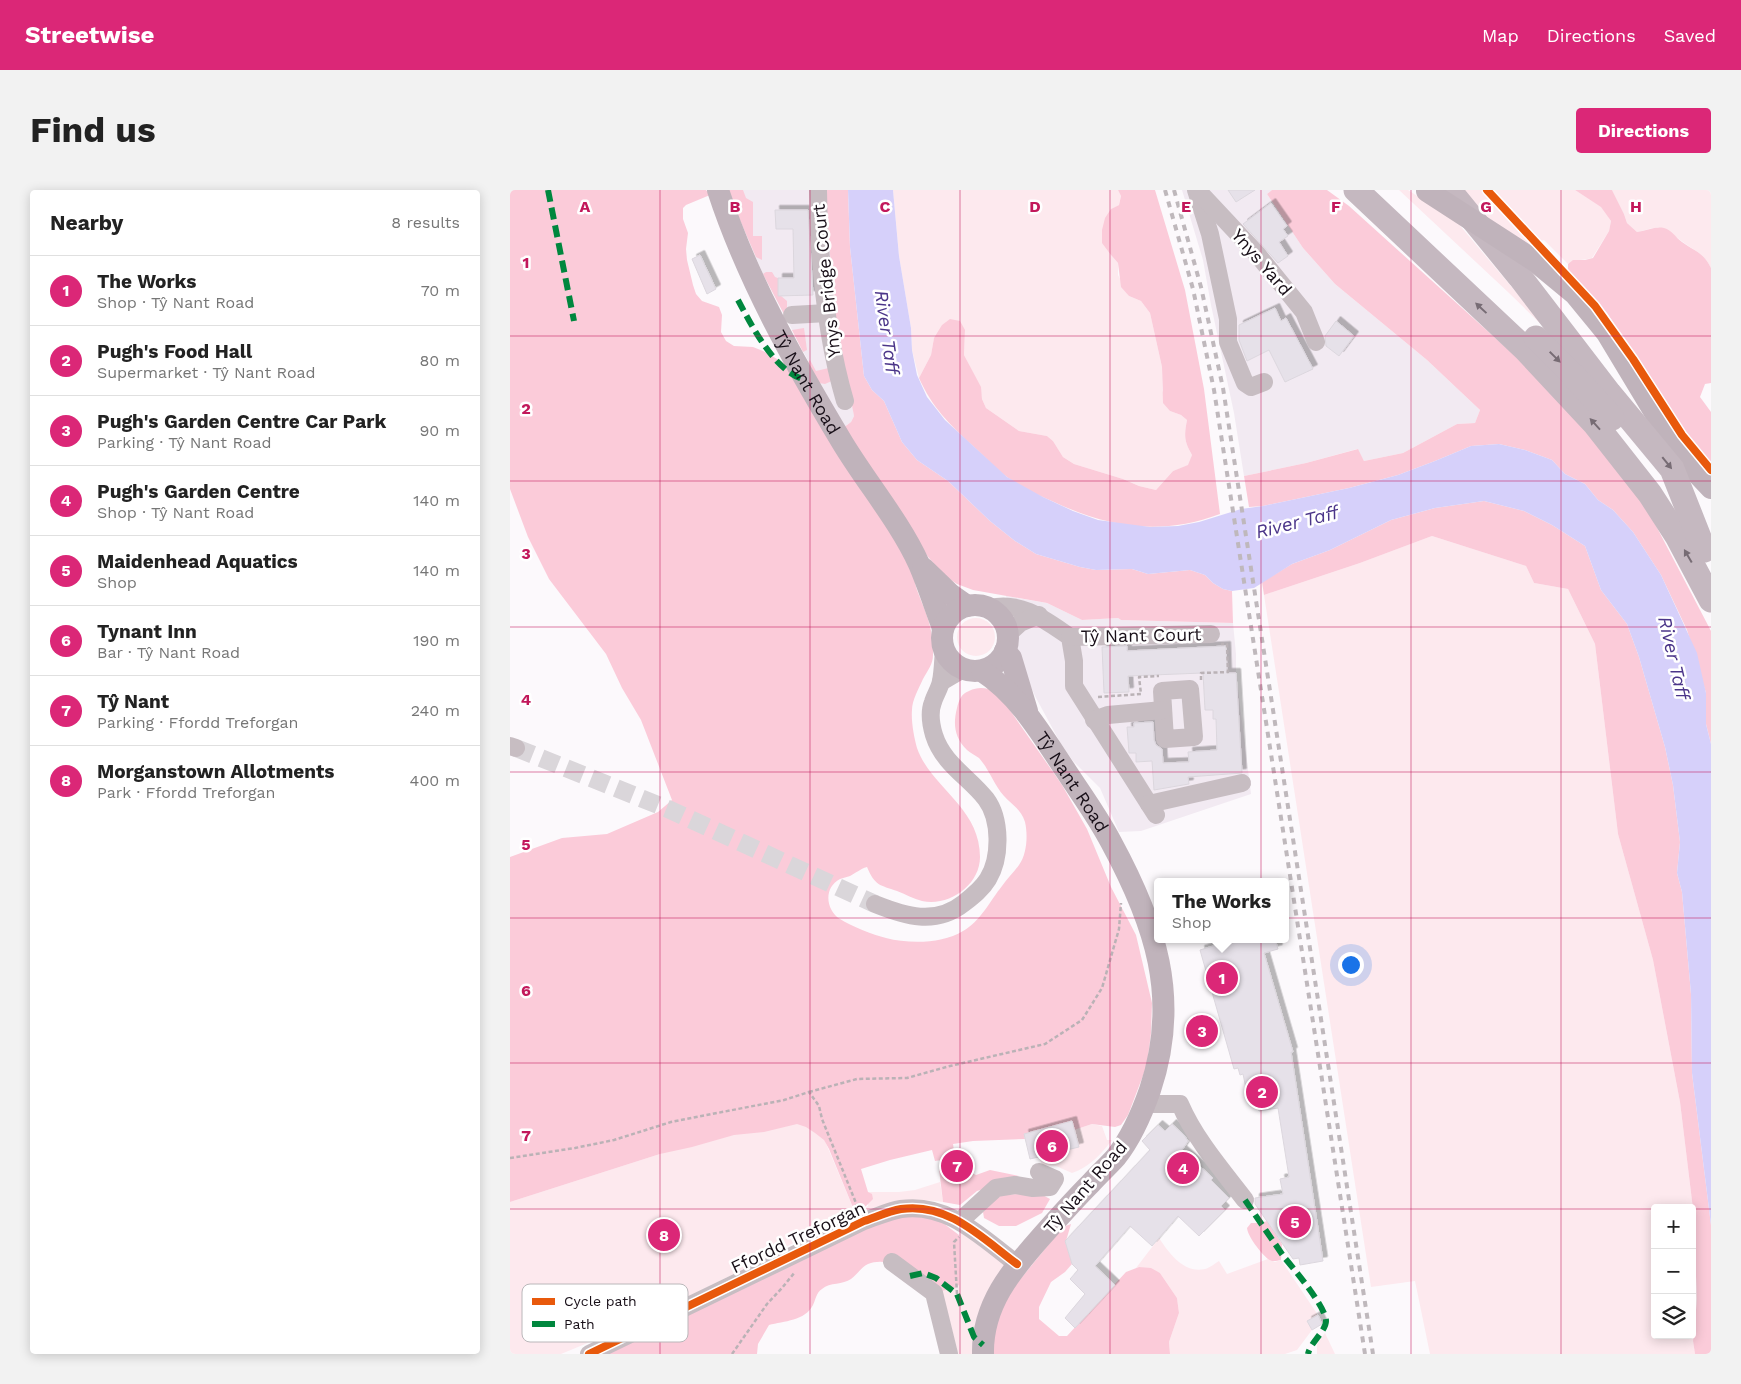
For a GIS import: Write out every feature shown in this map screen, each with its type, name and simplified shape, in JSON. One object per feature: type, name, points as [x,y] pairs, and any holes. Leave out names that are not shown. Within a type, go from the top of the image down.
[{"type":"highway","points":[[1345,190],[1380,201],[1526,350],[1595,424],[1650,494],[1686,552],[1711,600]]},
{"type":"highway","points":[[1356,190],[1380,201],[1478,280],[1572,374],[1614,419],[1668,493],[1707,557]]},
{"type":"highway","points":[[1434,190],[1532,292],[1608,393],[1672,469],[1707,557]]},
{"type":"main road","name":"Tŷ Nant Road","points":[[718,190],[732,231],[777,326],[806,380],[843,444],[906,540],[919,564],[950,660],[997,680],[1028,714],[1104,829],[1126,870],[1154,939]]},
{"type":"main road","points":[[1434,190],[1535,261],[1575,294],[1607,333],[1657,416],[1695,471],[1711,488]]},
{"type":"main road","name":"Tŷ Nant Road","points":[[919,564],[950,594],[967,606]]},
{"type":"main road","points":[[943,639],[948,618],[956,610],[967,606],[979,605],[990,608]]},
{"type":"main road","name":"Tŷ Nant Road","points":[[990,608],[1005,623],[1007,643],[1028,714]]},
{"type":"main road","points":[[973,670],[993,666],[1002,656],[1007,643]]},
{"type":"main road","name":"Tŷ Nant Road","points":[[983,1354],[985,1324],[1003,1283],[1017,1264],[1116,1157],[1132,1131],[1145,1104],[1156,1072],[1161,1048],[1164,1011],[1163,979],[1155,943]]},
{"type":"street","name":"Ynys Bridge Court","points":[[818,190],[827,313],[835,367],[844,401]]},
{"type":"street","name":"Ynys Yard","points":[[1196,190],[1210,234],[1228,319],[1228,342],[1245,383],[1251,388],[1264,382]]},
{"type":"street","name":"Ynys Yard","points":[[1196,190],[1257,254],[1304,312],[1316,342]]},
{"type":"street","points":[[792,315],[827,313]]},
{"type":"street","name":"Tŷ Nant Court","points":[[990,608],[1001,606],[1020,608],[1039,615],[1070,637],[1214,637]]},
{"type":"street","points":[[1007,643],[1020,623],[1039,615]]},
{"type":"street","name":"Tŷ Nant Court","points":[[1070,637],[1074,661],[1074,686],[1152,810],[1242,783]]},
{"type":"street","points":[[875,904],[900,914],[919,917],[943,914],[958,908],[974,895],[988,879],[996,858],[998,837],[987,800],[952,766],[942,753],[934,736],[931,721],[932,704],[941,682],[943,639]]},
{"type":"street","points":[[941,682],[973,670]]},
{"type":"street","points":[[1094,720],[1108,715],[1163,710]]},
{"type":"street","points":[[1145,1104],[1180,1104],[1186,1118],[1222,1171],[1245,1200]]},
{"type":"street","points":[[964,1224],[996,1188],[1015,1185],[1033,1188],[1050,1187],[1055,1179],[1039,1172]]},
{"type":"street","name":"Ffordd Treforgan","points":[[688,1306],[864,1221],[900,1209],[920,1208],[948,1215],[964,1224],[1017,1264]]},
{"type":"street","points":[[892,1262],[934,1293],[949,1354]]},
{"type":"street","name":"Ffordd Treforgan","points":[[589,1354],[614,1342]]},
{"type":"path","points":[[1201,688],[1201,673],[1228,672],[1227,644],[1222,644],[1214,637]]},
{"type":"path","points":[[510,1158],[614,1140],[671,1122],[784,1100],[857,1079],[907,1078],[1044,1044],[1082,1020],[1102,988],[1119,929],[1126,870]]},
{"type":"path","points":[[809,1092],[819,1106],[864,1221]]},
{"type":"path","points":[[956,1294],[954,1242],[964,1224]]},
{"type":"path","points":[[732,1354],[767,1304],[806,1258],[808,1248]]},
{"type":"shaded area","points":[[510,190],[706,190],[710,195],[683,208],[683,219],[688,233],[687,260],[696,294],[702,301],[719,307],[722,315],[721,332],[726,341],[734,346],[753,347],[786,364],[843,428],[851,422],[854,416],[837,343],[825,190],[848,190],[850,247],[864,376],[872,390],[884,401],[902,442],[917,460],[948,481],[990,521],[1015,541],[1036,554],[1096,570],[1132,569],[1148,574],[1190,570],[1205,575],[1223,589],[1232,591],[1233,623],[1121,620],[1118,618],[1082,620],[1047,603],[973,590],[957,584],[945,576],[913,537],[915,582],[929,622],[933,648],[931,664],[912,706],[915,739],[924,762],[964,811],[972,824],[978,840],[979,867],[969,885],[961,892],[942,901],[922,901],[882,886],[873,878],[867,867],[840,879],[831,888],[829,893],[829,905],[840,919],[869,933],[895,940],[935,941],[963,931],[980,917],[1022,861],[1027,838],[1026,827],[1021,814],[1000,792],[983,762],[967,750],[959,740],[955,719],[960,700],[966,692],[980,688],[998,693],[1062,785],[1087,829],[1111,887],[1136,935],[1152,1003],[1151,1033],[1147,1065],[1128,1115],[1121,1125],[1115,1127],[1092,1124],[1074,1130],[1072,1121],[1024,1134],[1025,1139],[973,1141],[953,1144],[955,1158],[935,1161],[932,1150],[861,1169],[868,1192],[872,1194],[873,1199],[860,1212],[854,1210],[824,1140],[806,1127],[797,1124],[764,1132],[734,1135],[660,1154],[510,1202],[510,857],[562,838],[607,834],[658,812],[672,800],[641,720],[622,688],[606,654],[549,579],[528,537],[510,489]]},
{"type":"shaded area","points":[[727,190],[825,190],[854,416],[851,422],[843,428],[763,274]]},
{"type":"shaded area","points":[[727,190],[743,190],[746,198],[753,202],[753,236],[762,236],[762,260],[756,257]]},
{"type":"shaded area","points":[[893,190],[1118,190],[1121,196],[1119,205],[1111,209],[1111,255],[1118,263],[1118,275],[1129,296],[1141,301],[1150,313],[1162,367],[1162,390],[1170,411],[1181,415],[1187,420],[1185,438],[1192,455],[1189,465],[1173,471],[1156,490],[1074,464],[1063,457],[1053,441],[1047,436],[1019,431],[986,408],[980,387],[964,355],[965,330],[934,338],[931,355],[919,378],[912,350],[911,328],[899,256]]},
{"type":"shaded area","points":[[1118,190],[1155,190],[1185,290],[1204,389],[1220,514],[1198,521],[1156,527],[1116,523],[1075,511],[1030,491],[1012,481],[956,430],[935,406],[919,378],[931,355],[934,338],[942,325],[950,319],[960,321],[965,330],[964,355],[981,387],[982,399],[986,408],[1019,431],[1047,436],[1053,441],[1063,457],[1074,464],[1156,490],[1173,471],[1188,465],[1192,455],[1185,438],[1187,420],[1181,415],[1170,411],[1163,403],[1162,367],[1150,313],[1141,301],[1129,296],[1121,287],[1118,263],[1102,243],[1102,230],[1105,218],[1111,209],[1119,205],[1121,196]]},
{"type":"shaded area","points":[[1182,190],[1272,190],[1267,194],[1303,248],[1335,284],[1427,360],[1480,410],[1475,423],[1457,424],[1403,453],[1364,461],[1357,449],[1306,463],[1244,476],[1234,413],[1203,260]]},
{"type":"shaded area","points":[[1272,190],[1327,190],[1349,206],[1533,372],[1581,423],[1642,499],[1711,631],[1711,744],[1706,724],[1706,693],[1687,630],[1661,575],[1633,532],[1613,510],[1598,500],[1585,484],[1565,474],[1552,460],[1525,450],[1499,444],[1471,446],[1398,475],[1349,488],[1263,506],[1249,507],[1244,476],[1306,463],[1358,449],[1364,461],[1403,453],[1457,424],[1475,423],[1480,410],[1427,360],[1335,284],[1303,248],[1267,194]]},
{"type":"shaded area","points":[[1399,190],[1408,190],[1457,222],[1552,335],[1509,293]]},
{"type":"shaded area","points":[[1462,190],[1575,190],[1602,207],[1611,221],[1609,231],[1592,258],[1568,264],[1544,240],[1527,245],[1478,211]]},
{"type":"shaded area","points":[[1575,190],[1612,190],[1627,223],[1637,232],[1658,228],[1667,229],[1702,255],[1711,268],[1711,383],[1705,384],[1700,397],[1711,412],[1711,463],[1692,442],[1607,313],[1568,270],[1568,264],[1573,260],[1593,258],[1609,231],[1611,221],[1601,207]]},
{"type":"shaded area","points":[[1612,190],[1711,190],[1711,268],[1702,255],[1667,230],[1657,228],[1637,232],[1627,223]]},
{"type":"shaded area","points":[[772,272],[778,278],[778,296],[787,301],[787,315],[785,316],[763,274]]},
{"type":"shaded area","points":[[804,328],[807,350],[803,352],[792,330]]},
{"type":"shaded area","points":[[810,360],[816,371],[833,367],[834,380],[825,384],[819,383],[808,362]]},
{"type":"shaded area","points":[[1484,501],[1524,511],[1552,525],[1585,546],[1601,590],[1627,624],[1639,657],[1665,747],[1673,785],[1680,842],[1677,873],[1682,892],[1691,994],[1692,1073],[1711,1225],[1711,1354],[1695,1354],[1693,1341],[1693,1339],[1696,1339],[1697,1299],[1696,1204],[1692,1204],[1680,1102],[1653,960],[1618,834],[1595,644],[1568,589],[1534,583],[1526,566],[1432,536],[1360,563],[1264,595],[1262,582],[1292,564],[1330,550],[1391,520],[1435,508]]},
{"type":"shaded area","points":[[1432,536],[1526,566],[1534,583],[1568,589],[1595,644],[1618,834],[1653,960],[1680,1102],[1692,1204],[1651,1204],[1651,1339],[1693,1339],[1695,1354],[1430,1354],[1415,1281],[1371,1287],[1264,595],[1360,563]]},
{"type":"shaded area","points":[[1006,596],[1047,603],[1082,620],[1118,618],[1121,620],[1233,623],[1236,673],[1251,794],[1141,831],[1119,832],[1100,788],[1073,761],[1061,744],[1035,696],[1017,656],[1014,624]]},
{"type":"shaded area","points":[[976,618],[990,623],[995,637],[990,651],[976,656],[962,651],[957,637],[962,623]]},
{"type":"shaded area","points":[[809,1103],[854,1210],[760,1261],[688,1296],[688,1284],[522,1284],[522,1342],[590,1342],[561,1354],[510,1354],[510,1202],[660,1154]]},
{"type":"shaded area","points":[[1092,1124],[1102,1126],[1107,1140],[1112,1140],[1090,1164],[1072,1173],[1056,1166],[1042,1165],[1039,1157],[1078,1147],[1074,1130]]},
{"type":"shaded area","points":[[958,1166],[976,1175],[990,1170],[1019,1176],[977,1191],[960,1205],[943,1202],[939,1169]]},
{"type":"shaded area","points":[[940,1182],[943,1202],[900,1202],[860,1212],[868,1206],[868,1192],[915,1190]]},
{"type":"shaded area","points":[[1039,1193],[1050,1199],[1042,1213],[1016,1226],[999,1226],[984,1218],[983,1212],[999,1195]]},
{"type":"shaded area","points":[[900,1209],[939,1220],[959,1235],[959,1285],[955,1288],[942,1291],[907,1269],[887,1262],[868,1264],[848,1281],[829,1285],[822,1289],[817,1294],[813,1305],[805,1314],[794,1320],[769,1325],[758,1344],[757,1354],[589,1354],[615,1342],[688,1342],[688,1308]]},
{"type":"shaded area","points":[[1267,1221],[1282,1244],[1281,1260],[1273,1261],[1268,1259],[1255,1245],[1248,1232],[1247,1228],[1251,1223]]},
{"type":"shaded area","points":[[961,1222],[1017,1264],[983,1354],[958,1354],[942,1291],[955,1288],[960,1264]]},
{"type":"shaded area","points":[[1071,1224],[1066,1241],[1072,1264],[1065,1272],[1051,1282],[1039,1307],[1039,1319],[1059,1336],[1067,1336],[1126,1272],[1139,1267],[1151,1268],[1160,1273],[1177,1298],[1179,1313],[1169,1342],[1170,1354],[989,1354],[989,1341],[1009,1293],[1063,1227]]},
{"type":"shaded area","points":[[1159,1238],[1172,1256],[1184,1265],[1197,1270],[1207,1268],[1219,1261],[1227,1274],[1268,1259],[1275,1262],[1281,1260],[1318,1315],[1307,1321],[1312,1330],[1297,1350],[1285,1354],[1170,1354],[1169,1342],[1179,1313],[1177,1298],[1160,1273],[1139,1267],[1136,1268]]},
{"type":"shaded area","points":[[1696,1276],[1697,1299],[1696,1310]]},
{"type":"shaded area","points":[[1325,1333],[1335,1354],[1317,1354],[1317,1344]]},
{"type":"water","name":"River Taff","points":[[848,190],[893,190],[899,256],[911,328],[912,350],[917,375],[927,397],[945,420],[1007,477],[1073,511],[1098,520],[1150,527],[1178,526],[1199,522],[1241,509],[1349,488],[1398,475],[1471,446],[1499,444],[1525,450],[1552,460],[1565,474],[1585,484],[1598,500],[1613,510],[1633,532],[1661,575],[1697,653],[1706,693],[1706,724],[1711,744],[1711,1225],[1692,1073],[1691,994],[1682,892],[1677,873],[1680,842],[1673,785],[1665,747],[1639,657],[1627,624],[1601,590],[1585,546],[1552,525],[1524,511],[1484,501],[1435,508],[1391,520],[1330,550],[1292,564],[1254,588],[1232,591],[1223,589],[1205,575],[1190,570],[1148,574],[1132,569],[1096,570],[1036,554],[1015,541],[990,521],[948,481],[917,460],[902,442],[884,401],[872,390],[864,376],[850,247]]},
{"type":"building","points":[[1228,190],[1255,190],[1236,202]]},
{"type":"building","points":[[1271,203],[1287,226],[1283,229],[1288,236],[1279,242],[1288,256],[1278,263],[1243,224]]},
{"type":"building","points":[[775,210],[808,210],[813,295],[778,296],[778,278],[794,278],[793,229],[776,229]]},
{"type":"building","points":[[700,255],[716,289],[707,294],[692,259]]},
{"type":"building","points":[[1275,308],[1281,321],[1286,318],[1313,369],[1285,382],[1269,350],[1247,361],[1239,340],[1239,325]]},
{"type":"building","points":[[1336,321],[1354,336],[1339,356],[1326,346],[1325,336]]},
{"type":"building","points":[[1127,646],[1127,651],[1226,646],[1227,673],[1236,673],[1242,773],[1188,777],[1189,784],[1154,790],[1152,761],[1136,762],[1136,753],[1129,753],[1127,727],[1134,727],[1134,723],[1153,722],[1154,740],[1156,745],[1162,749],[1163,763],[1189,762],[1188,752],[1217,750],[1216,719],[1213,719],[1213,710],[1205,710],[1203,673],[1128,676],[1129,692],[1104,693],[1102,647]]},
{"type":"building","points":[[1223,943],[1276,943],[1278,949],[1264,953],[1293,1052],[1291,1052],[1323,1261],[1300,1265],[1299,1258],[1293,1259],[1255,1204],[1255,1198],[1283,1194],[1280,1179],[1289,1177],[1278,1108],[1259,1111],[1257,1102],[1249,1103],[1243,1074],[1240,1075],[1238,1068],[1234,1069],[1200,950]]},
{"type":"building","points":[[1072,1121],[1079,1147],[1030,1159],[1024,1134]]},
{"type":"building","points":[[1172,1124],[1188,1141],[1182,1150],[1213,1178],[1211,1180],[1229,1198],[1221,1206],[1225,1210],[1199,1236],[1178,1216],[1152,1246],[1130,1226],[1095,1266],[1115,1285],[1075,1328],[1065,1318],[1085,1294],[1070,1279],[1078,1270],[1072,1264],[1065,1241],[1150,1150],[1142,1141],[1158,1125],[1165,1131]]},
{"type":"building","points":[[1318,1315],[1322,1324],[1312,1330],[1307,1321]]},
{"type":"tunnel","points":[[516,748],[668,809],[875,904]]},
{"type":"railway","points":[[1165,190],[1193,289],[1214,390],[1365,1354]]},
{"type":"railway","points":[[1174,190],[1201,287],[1223,388],[1373,1354]]},
{"type":"marked path","points":[[548,190],[574,321]]},
{"type":"marked path","points":[[738,300],[757,335],[775,358],[795,376],[806,380]]},
{"type":"marked path","points":[[1245,1200],[1284,1257],[1309,1288],[1325,1315],[1325,1325],[1308,1354]]},
{"type":"marked path","points":[[910,1276],[923,1273],[936,1278],[957,1294],[974,1337],[983,1345]]},
{"type":"cycle path","points":[[1487,190],[1595,306],[1633,359],[1682,435],[1711,470]]},
{"type":"cycle path","points":[[688,1306],[864,1221],[901,1209],[918,1208],[949,1216],[977,1233],[1017,1264]]},
{"type":"cycle path","points":[[589,1354],[614,1342]]},
{"type":"place","name":"The Works","points":[[1222,978]]},
{"type":"place","name":"Pugh's Garden Centre Car Park","points":[[1202,1031]]},
{"type":"place","name":"Pugh's Food Hall","points":[[1262,1092]]},
{"type":"place","name":"Tynant Inn","points":[[1052,1146]]},
{"type":"place","name":"Tŷ Nant","points":[[957,1166]]},
{"type":"place","name":"Pugh's Garden Centre","points":[[1183,1168]]},
{"type":"place","name":"Maidenhead Aquatics","points":[[1295,1222]]},
{"type":"place","name":"Morganstown Allotments","points":[[664,1235]]}]
